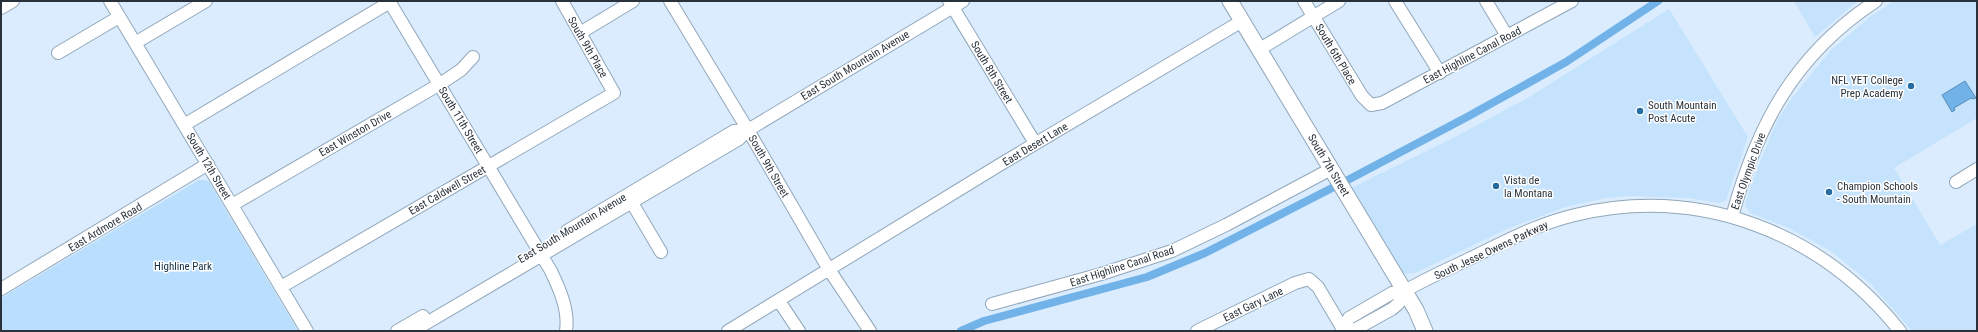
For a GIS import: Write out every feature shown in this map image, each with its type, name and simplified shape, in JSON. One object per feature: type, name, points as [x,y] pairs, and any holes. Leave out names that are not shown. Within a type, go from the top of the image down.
[{"type":"main road","name":"South 7th Street","points":[[1230,1],[1404,291],[1425,331]]},
{"type":"street","points":[[1,8],[13,1]]},
{"type":"street","name":"South 12th Street","points":[[110,1],[308,331]]},
{"type":"street","points":[[135,43],[206,1]]},
{"type":"street","name":"South 9th Place","points":[[562,1],[614,93]]},
{"type":"street","points":[[580,33],[633,1]]},
{"type":"street","name":"South 9th Street","points":[[670,1],[748,130],[828,268],[870,331]]},
{"type":"street","name":"South 6th Place","points":[[1304,1],[1362,96],[1370,105]]},
{"type":"street","points":[[1260,49],[1339,1]]},
{"type":"street","points":[[1395,1],[1440,73]]},
{"type":"street","points":[[1486,1],[1507,36]]},
{"type":"street","name":"East Highline Canal Road","points":[[1370,105],[1382,103],[1572,1]]},
{"type":"street","name":"East Olympic Drive","points":[[1732,217],[1758,138],[1770,113],[1788,85],[1804,63],[1830,37],[1876,1]]},
{"type":"street","points":[[184,125],[389,2]]},
{"type":"street","name":"South 11th Street","points":[[389,2],[440,84],[561,290],[566,310],[566,329]]},
{"type":"street","name":"East South Mountain Avenue","points":[[397,331],[739,139],[748,130],[955,3]]},
{"type":"street","name":"South 8th Street","points":[[955,3],[1036,143]]},
{"type":"street","points":[[58,53],[119,17]]},
{"type":"street","name":"East Desert Lane","points":[[728,331],[818,278],[828,268],[1242,21]]},
{"type":"street","name":"East Winston Drive","points":[[232,205],[440,84],[461,70],[473,57]]},
{"type":"street","name":"East Caldwell Street","points":[[281,287],[614,93]]},
{"type":"street","name":"East Ardmore Road","points":[[1,290],[208,164]]},
{"type":"street","name":"East Highline Canal Road","points":[[992,304],[1100,274],[1172,251],[1245,215],[1331,169]]},
{"type":"street","points":[[1956,182],[1977,169]]},
{"type":"street","points":[[630,199],[661,252]]},
{"type":"street","name":"South Jesse Owens Parkway","points":[[1343,330],[1349,318],[1392,293],[1404,291],[1523,233],[1574,215],[1625,206],[1658,206],[1693,208],[1732,217],[1774,232],[1824,260],[1863,291],[1900,331]]},
{"type":"street","name":"East South Mountain Avenue","points":[[414,331],[540,252]]},
{"type":"street","name":"East Gary Lane","points":[[1197,331],[1295,283],[1309,279],[1318,288],[1343,330]]},
{"type":"street","points":[[1343,330],[1356,329],[1398,304],[1404,291]]},
{"type":"street","points":[[779,301],[799,331]]},
{"type":"street","points":[[1363,310],[1370,321]]},
{"type":"shaded area","points":[[1794,1],[1858,1],[1815,37]]},
{"type":"shaded area","points":[[1894,1],[1977,1],[1977,118],[1894,168],[1940,245],[1977,224],[1977,331],[1912,331],[1871,284],[1841,259],[1827,249],[1789,228],[1750,213],[1745,205],[1753,179],[1777,121],[1792,98],[1830,51],[1871,16]]},
{"type":"shaded area","points":[[1669,9],[1748,137],[1726,200],[1719,203],[1688,198],[1632,196],[1606,198],[1565,207],[1509,228],[1415,273],[1406,274],[1400,271],[1351,188],[1455,137],[1531,96]]},
{"type":"green space","name":"Highline Park","points":[[199,180],[206,180],[209,182],[298,331],[1,331],[1,298]]},
{"type":"water","points":[[1965,81],[1976,98],[1971,98],[1954,108],[1955,110],[1952,112],[1942,95]]},
{"type":"waterway","points":[[1344,182],[1467,117],[1566,62],[1658,1]]},
{"type":"waterway","points":[[961,331],[984,321],[1147,277],[1205,253],[1334,187]]},
{"type":"place","name":"NFL YET College Prep Academy","points":[[1911,86]]},
{"type":"place","name":"South Mountain Post Acute","points":[[1640,111]]},
{"type":"place","name":"Vista de la Montana","points":[[1496,186]]},
{"type":"place","name":"Champion Schools - South Mountain","points":[[1829,192]]}]
